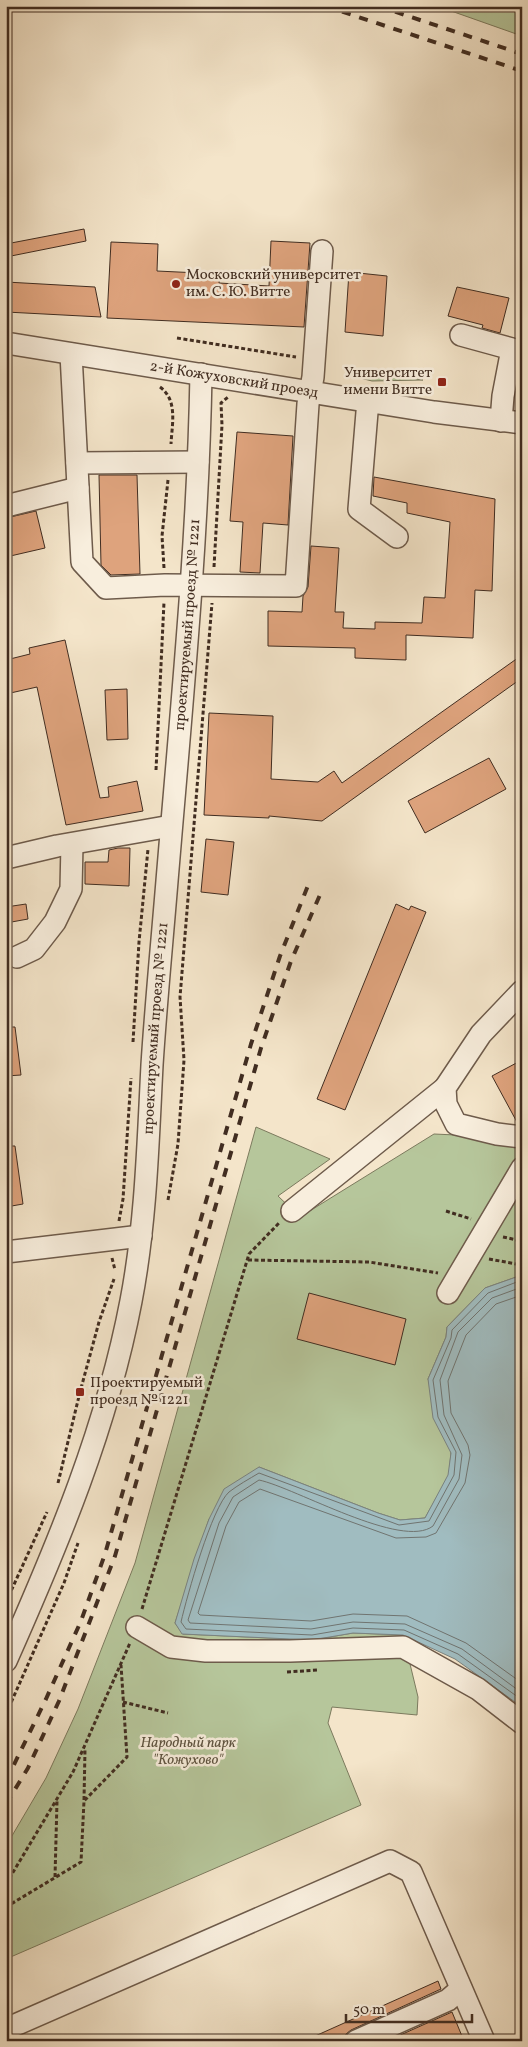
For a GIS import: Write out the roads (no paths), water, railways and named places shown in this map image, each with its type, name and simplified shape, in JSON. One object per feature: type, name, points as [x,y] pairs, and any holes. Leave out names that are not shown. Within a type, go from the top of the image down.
[{"type":"street","points":[[71,354],[82,562],[106,588],[192,585],[296,586],[309,392],[313,377],[322,251]]},
{"type":"street","points":[[461,335],[512,349],[503,396],[512,422]]},
{"type":"street","name":"2-й Кожуховский проезд","points":[[6,342],[370,402],[512,422]]},
{"type":"street","name":"проектируемый проезд № 1221","points":[[6,1661],[45,1574],[92,1452],[114,1380],[131,1302],[141,1236],[171,826],[192,585],[201,374]]},
{"type":"street","points":[[370,402],[367,412],[359,509],[398,537]]},
{"type":"street","points":[[77,463],[198,462]]},
{"type":"street","points":[[6,506],[78,488]]},
{"type":"street","points":[[6,858],[171,826]]},
{"type":"street","points":[[17,957],[34,949],[55,922],[71,889],[72,844]]},
{"type":"street","points":[[292,1211],[445,1088],[481,1034],[522,991]]},
{"type":"street","points":[[445,1088],[446,1104],[456,1124],[497,1134],[522,1137]]},
{"type":"street","points":[[448,1293],[464,1265],[493,1234],[522,1168]]},
{"type":"street","points":[[6,1252],[141,1236]]},
{"type":"street","points":[[137,1627],[171,1647],[206,1651],[290,1651],[403,1647],[478,1690],[522,1723]]},
{"type":"street","points":[[6,2029],[390,1861],[411,1872],[484,2041]]},
{"type":"street","points":[[356,2041],[448,2000],[461,1989]]},
{"type":"water","points":[[522,1275],[522,1707],[455,1659],[403,1635],[353,1633],[312,1640],[182,1634],[175,1623],[194,1559],[209,1519],[224,1489],[259,1467],[400,1520],[425,1518],[448,1475],[451,1453],[433,1418],[428,1379],[446,1337],[447,1327],[485,1288]]},
{"type":"railway","points":[[325,6],[522,71]]},
{"type":"railway","points":[[378,6],[522,54]]},
{"type":"railway","points":[[6,1781],[81,1621],[105,1554],[251,1044],[280,956],[309,883]]},
{"type":"railway","points":[[6,1804],[28,1768],[59,1701],[115,1556],[261,1048],[291,961],[323,888]]},
{"type":"place","name":"Московский университет им. С. Ю. Витте","points":[[176,284]]},
{"type":"place","name":"Университет имени Витте","points":[[442,382]]},
{"type":"place","name":"Проектируемый проезд № 1221","points":[[80,1392]]},
{"type":"park label","name":"Народный парк \"Кожухово\"","points":[[188,1752]]}]
